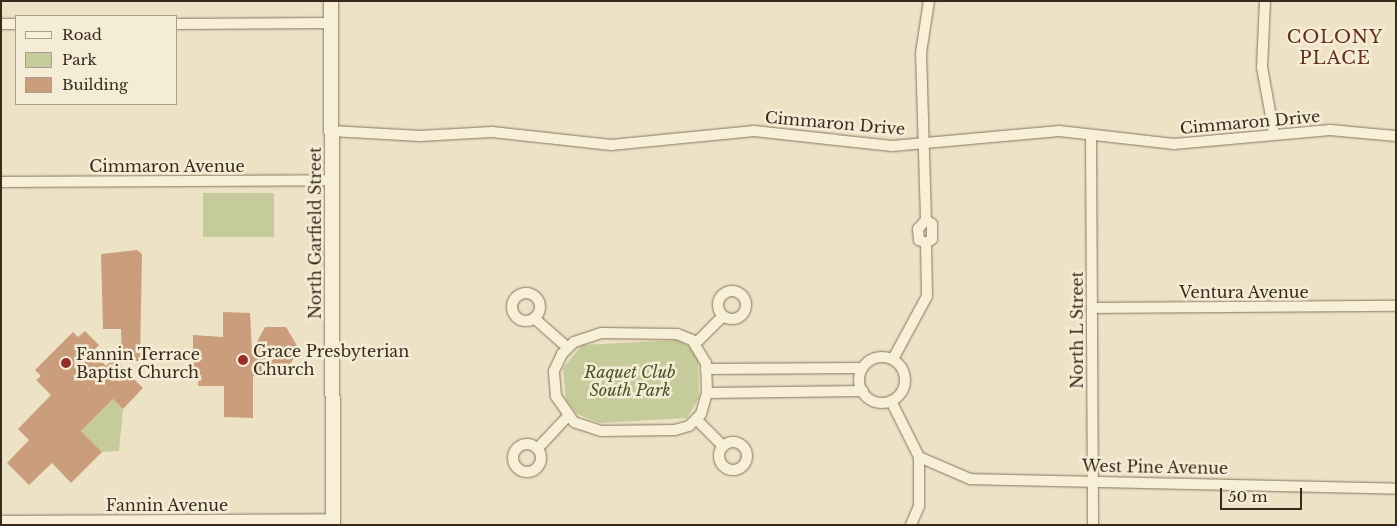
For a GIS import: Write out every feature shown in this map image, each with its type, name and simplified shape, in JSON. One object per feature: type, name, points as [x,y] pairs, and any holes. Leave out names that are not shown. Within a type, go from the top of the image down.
[{"type":"main road","name":"North Garfield Street","points":[[331,1],[333,522]]},
{"type":"street","points":[[893,359],[927,296],[926,243],[932,239],[932,224],[926,220],[921,53],[929,1]]},
{"type":"street","points":[[1264,1],[1262,67],[1274,134]]},
{"type":"street","points":[[178,24],[331,23]]},
{"type":"street","points":[[1,24],[15,24]]},
{"type":"street","name":"Cimmaron Drive","points":[[332,131],[411,136],[492,132],[611,145],[754,131],[892,146],[1035,132],[1091,135],[1174,144],[1330,130],[1396,136]]},
{"type":"street","name":"North L Street","points":[[1091,135],[1093,525]]},
{"type":"street","name":"Cimmaron Avenue","points":[[1,182],[332,180]]},
{"type":"street","name":"Ventura Avenue","points":[[1092,308],[1396,306]]},
{"type":"street","points":[[696,343],[723,316]]},
{"type":"street","points":[[534,318],[568,348]]},
{"type":"street","points":[[601,333],[677,334],[696,343],[706,369],[706,393],[696,419],[675,430],[601,431],[584,428],[568,416],[556,396],[554,380],[568,348],[581,337],[601,333]]},
{"type":"street","points":[[706,369],[862,368],[873,358],[893,359],[903,369],[905,383],[891,401],[878,402],[862,391],[706,393]]},
{"type":"street","points":[[862,368],[862,391]]},
{"type":"street","points":[[891,401],[919,457],[919,506],[911,525]]},
{"type":"street","points":[[538,448],[568,416]]},
{"type":"street","points":[[696,419],[723,446]]},
{"type":"street","name":"West Pine Avenue","points":[[919,457],[970,479],[1093,480],[1396,489]]},
{"type":"street","name":"Fannin Avenue","points":[[1,522],[333,522]]},
{"type":"green space","points":[[203,193],[274,193],[274,237],[203,237]]},
{"type":"green space","name":"Raquet Club South Park","points":[[677,340],[690,347],[698,360],[699,398],[687,418],[599,423],[577,414],[566,400],[563,368],[582,345]]},
{"type":"green space","points":[[113,399],[123,409],[119,451],[102,452],[81,431]]},
{"type":"building","points":[[137,250],[142,254],[140,361],[122,361],[121,329],[103,329],[101,254]]},
{"type":"building","name":"Grace Presbyterian Church","points":[[223,312],[250,313],[252,351],[265,327],[286,327],[299,349],[286,371],[253,376],[253,418],[224,417],[224,386],[198,386],[199,374],[193,373],[193,335],[223,337]]},
{"type":"building","points":[[85,331],[99,345],[92,352],[106,366],[113,359],[143,388],[123,409],[113,399],[81,431],[102,452],[71,483],[52,463],[29,485],[7,463],[29,440],[18,429],[51,395],[36,380],[41,376],[35,370],[73,332],[78,337]]},
{"type":"place","name":"Grace Presbyterian Church","points":[[243,360]]},
{"type":"place","name":"Fannin Terrace Baptist Church","points":[[66,363]]},
{"type":"district","name":"COLONY PLACE","points":[[1335,48]]}]
